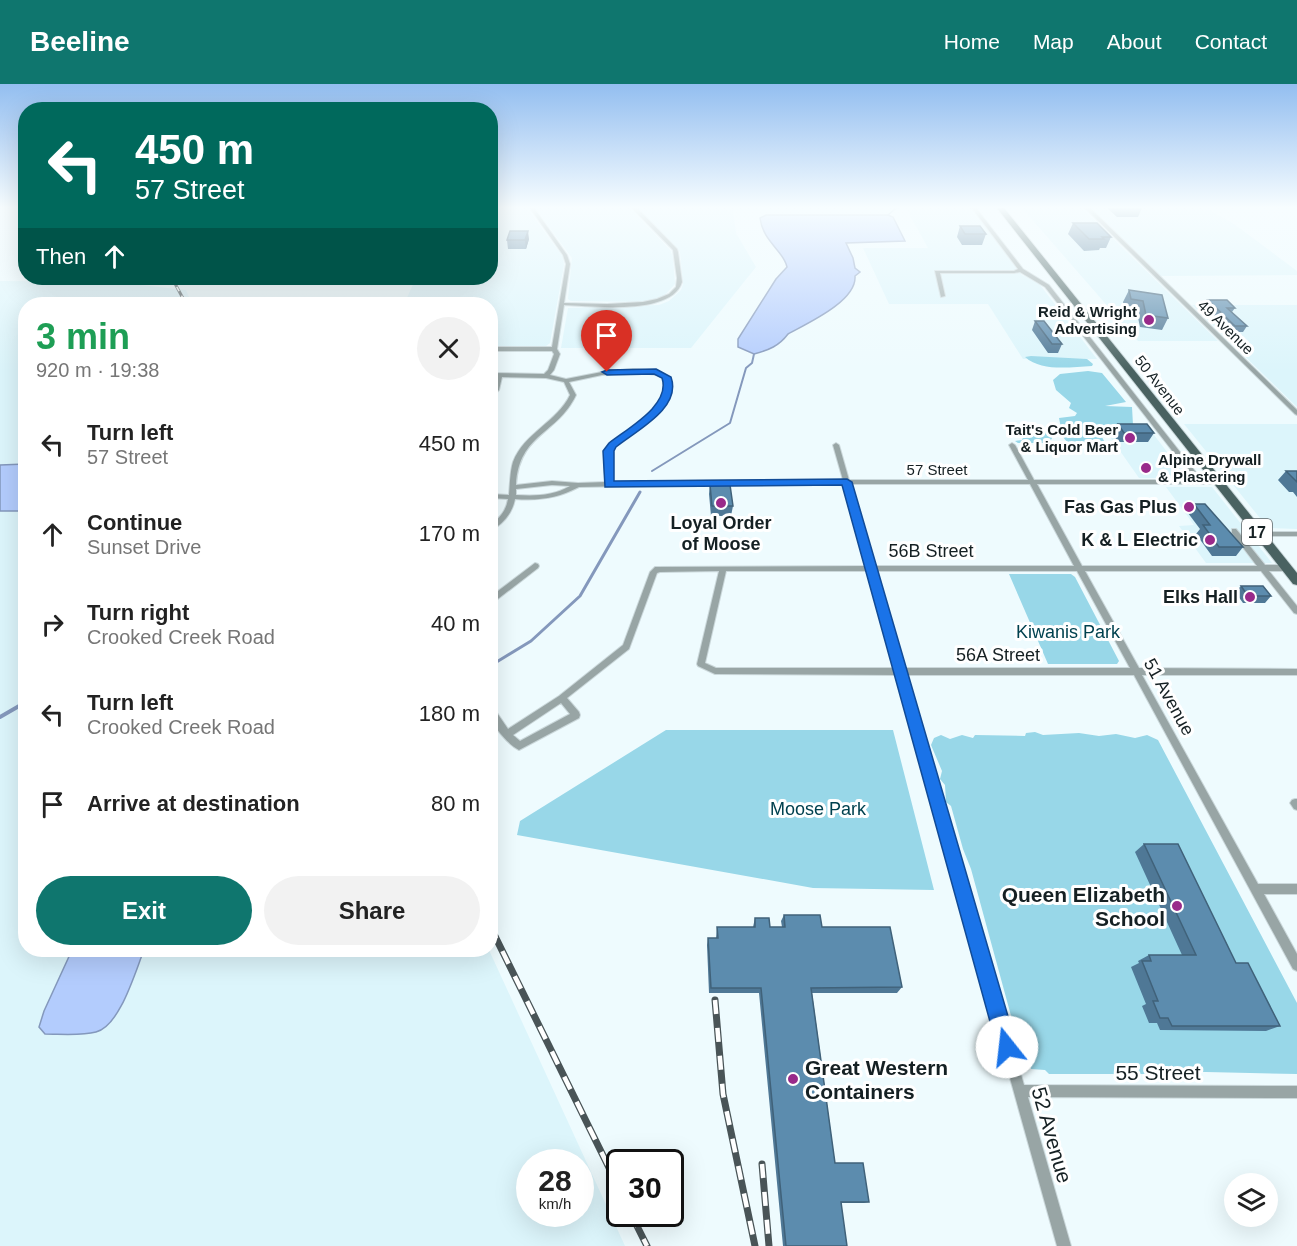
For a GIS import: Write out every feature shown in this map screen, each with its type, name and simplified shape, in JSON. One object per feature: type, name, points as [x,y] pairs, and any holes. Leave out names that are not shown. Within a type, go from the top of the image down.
[{"type":"main road","name":"50 Avenue","points":[[1044,262],[1297,581]]},
{"type":"street","points":[[546,376],[557,354],[554,349],[563,304],[567,262]]},
{"type":"street","points":[[563,304],[653,303],[669,297],[679,285],[678,262]]},
{"type":"street","points":[[1015,262],[1021,270],[1047,286],[1200,482]]},
{"type":"street","name":"49 Avenue","points":[[1143,262],[1297,413]]},
{"type":"street","points":[[943,296],[937,272],[1021,270]]},
{"type":"street","points":[[1076,325],[1094,324]]},
{"type":"street","points":[[498,349],[554,349]]},
{"type":"street","points":[[498,382],[500,375],[546,376],[566,381],[578,376],[603,372],[656,372],[666,377],[669,385],[668,395],[661,406],[612,445],[609,451],[609,484]]},
{"type":"street","points":[[498,523],[504,518],[513,497],[513,472],[519,456],[532,438],[570,403],[573,395],[566,381]]},
{"type":"street","name":"52 Avenue","points":[[836,445],[1064,1246]]},
{"type":"street","name":"51 Avenue","points":[[1012,445],[1297,965]]},
{"type":"street","name":"57 Street","points":[[578,486],[847,482],[1218,482]]},
{"type":"street","points":[[514,487],[552,483],[578,486]]},
{"type":"street","points":[[498,496],[541,499],[557,497],[578,486]]},
{"type":"street","points":[[1234,531],[1297,611]]},
{"type":"street","points":[[1260,534],[1297,534]]},
{"type":"street","points":[[498,596],[535,566]]},
{"type":"street","name":"56B Street","points":[[507,735],[562,698],[626,647],[654,572],[658,569],[1287,568]]},
{"type":"street","name":"56A Street","points":[[723,569],[701,664],[715,671],[1297,672]]},
{"type":"street","points":[[498,721],[507,735],[519,746],[576,715],[562,698]]},
{"type":"street","points":[[1255,888],[1297,888]]},
{"type":"street","name":"55 Street","points":[[1020,1091],[1297,1092]]},
{"type":"shaded area","points":[[498,262],[564,262],[550,343],[546,346],[498,347],[498,297],[407,297],[413,285],[498,285]]},
{"type":"shaded area","points":[[572,262],[673,262],[675,284],[663,297],[648,302],[571,301],[568,299]]},
{"type":"shaded area","points":[[681,262],[753,262],[756,267],[691,348],[561,348],[568,308],[659,305],[669,301],[681,290],[683,284]]},
{"type":"shaded area","points":[[785,262],[854,262],[855,268],[860,272],[855,276],[854,285],[848,294],[840,302],[788,334],[777,345],[754,354],[738,347],[738,339],[776,279],[787,267]]},
{"type":"shaded area","points":[[870,262],[1012,262],[1022,275],[1037,281],[1097,359],[1023,359],[988,304],[889,304]]},
{"type":"shaded area","points":[[1069,262],[1137,262],[1218,341],[1138,341]]},
{"type":"shaded area","points":[[1146,262],[1285,262],[1297,271],[1297,275],[1160,276]]},
{"type":"shaded area","points":[[0,281],[18,281],[18,285],[140,285],[186,290],[189,297],[18,297],[18,957],[492,957],[580,1149],[516,1149],[516,1227],[594,1227],[594,1179],[606,1205],[606,1227],[616,1227],[625,1246],[0,1246]]},
{"type":"shaded area","points":[[1192,305],[1297,305],[1297,407]]},
{"type":"shaded area","points":[[1184,424],[1297,424],[1297,529],[1268,528]]},
{"type":"shaded area","points":[[1106,431],[1151,431],[1187,478],[1139,478]]},
{"type":"shaded area","points":[[18,464],[18,511],[0,511],[0,465]]},
{"type":"shaded area","points":[[1166,487],[1212,487],[1272,563],[1206,563],[1179,526],[1194,525]]},
{"type":"shaded area","points":[[69,957],[141,957],[126,997],[105,1028],[84,1034],[45,1034],[39,1027]]},
{"type":"green space","points":[[1025,357],[1087,359],[1093,364],[1092,366],[1048,367]]},
{"type":"green space","points":[[1088,371],[1102,373],[1126,402],[1105,406],[1132,407],[1133,425],[1121,431],[1102,431],[1100,433],[1104,441],[1100,442],[1068,443],[1062,436],[1054,435],[1049,443],[1018,443],[1015,441],[1022,440],[1024,435],[1061,428],[1059,418],[1075,416],[1077,413],[1069,408],[1071,403],[1056,390],[1053,380],[1060,374]]},
{"type":"green space","name":"Kiwanis Park","points":[[1009,574],[1071,574],[1075,577],[1119,661],[1117,664],[1048,664]]},
{"type":"green space","name":"Moose Park","points":[[666,730],[893,730],[934,890],[813,888],[517,835],[520,821]]},
{"type":"green space","points":[[1035,732],[1043,735],[1116,734],[1135,738],[1147,735],[1158,740],[1297,1003],[1297,1074],[1162,1071],[1162,1074],[1049,1074],[1045,1070],[1031,1069],[1024,1044],[1016,1034],[971,869],[951,806],[946,802],[945,785],[940,779],[942,771],[931,745],[934,738],[941,735],[950,739],[962,735],[973,738],[975,735],[1025,736],[1026,733]]},
{"type":"building","points":[[1129,290],[1162,295],[1168,318],[1146,315],[1143,301],[1131,299]]},
{"type":"building","points":[[1208,300],[1227,300],[1235,308],[1227,308],[1247,326],[1235,326]]},
{"type":"building","points":[[1035,321],[1044,321],[1062,344],[1052,344]]},
{"type":"building","points":[[1118,424],[1147,424],[1154,433],[1124,433]]},
{"type":"building","points":[[1286,471],[1297,471],[1297,482]]},
{"type":"building","points":[[710,485],[730,485],[733,506],[712,506]]},
{"type":"building","points":[[1194,504],[1205,504],[1243,547],[1219,547],[1203,525],[1210,525]]},
{"type":"building","points":[[1241,586],[1263,586],[1271,596],[1248,596]]},
{"type":"building","name":"Queen Elizabeth School","points":[[1144,844],[1178,844],[1236,963],[1248,963],[1280,1026],[1172,1026],[1168,1018],[1160,1018],[1153,1001],[1158,1001],[1142,961],[1151,961],[1149,955],[1196,955]]},
{"type":"building","name":"Great Western Containers","points":[[784,915],[820,915],[822,927],[890,927],[902,987],[811,988],[835,1163],[863,1163],[869,1202],[841,1202],[847,1246],[786,1246],[761,988],[711,988],[708,938],[718,938],[717,927],[755,927],[755,918],[769,918],[770,927],[785,927]]},
{"type":"waterway","points":[[652,471],[730,423],[746,368],[752,363],[754,354]]},
{"type":"waterway","points":[[498,661],[531,641],[580,596],[640,492]]},
{"type":"waterway","points":[[0,717],[18,707]]},
{"type":"railway","points":[[176,285],[182,297]]},
{"type":"railway","points":[[498,942],[606,1162]]},
{"type":"railway","points":[[715,1000],[723,1094],[755,1246]]},
{"type":"railway","points":[[762,1164],[769,1246]]},
{"type":"railway","points":[[638,1227],[647,1246]]},
{"type":"place","name":"Reid & Wright Advertising","points":[[1149,320]]},
{"type":"place","name":"Tait's Cold Beer & Liquor Mart","points":[[1130,438]]},
{"type":"place","name":"Alpine Drywall & Plastering","points":[[1146,468]]},
{"type":"place","name":"Loyal Order of Moose","points":[[721,503]]},
{"type":"place","name":"Fas Gas Plus","points":[[1189,507]]},
{"type":"place","name":"K & L Electric","points":[[1210,540]]},
{"type":"place","name":"Elks Hall","points":[[1250,597]]},
{"type":"place","name":"Queen Elizabeth School","points":[[1177,906]]},
{"type":"place","name":"Great Western Containers","points":[[793,1079]]},
{"type":"route","points":[[607,372],[656,372],[666,377],[669,385],[668,395],[661,406],[612,445],[607,456],[609,484],[847,482],[1007,1047]]}]
